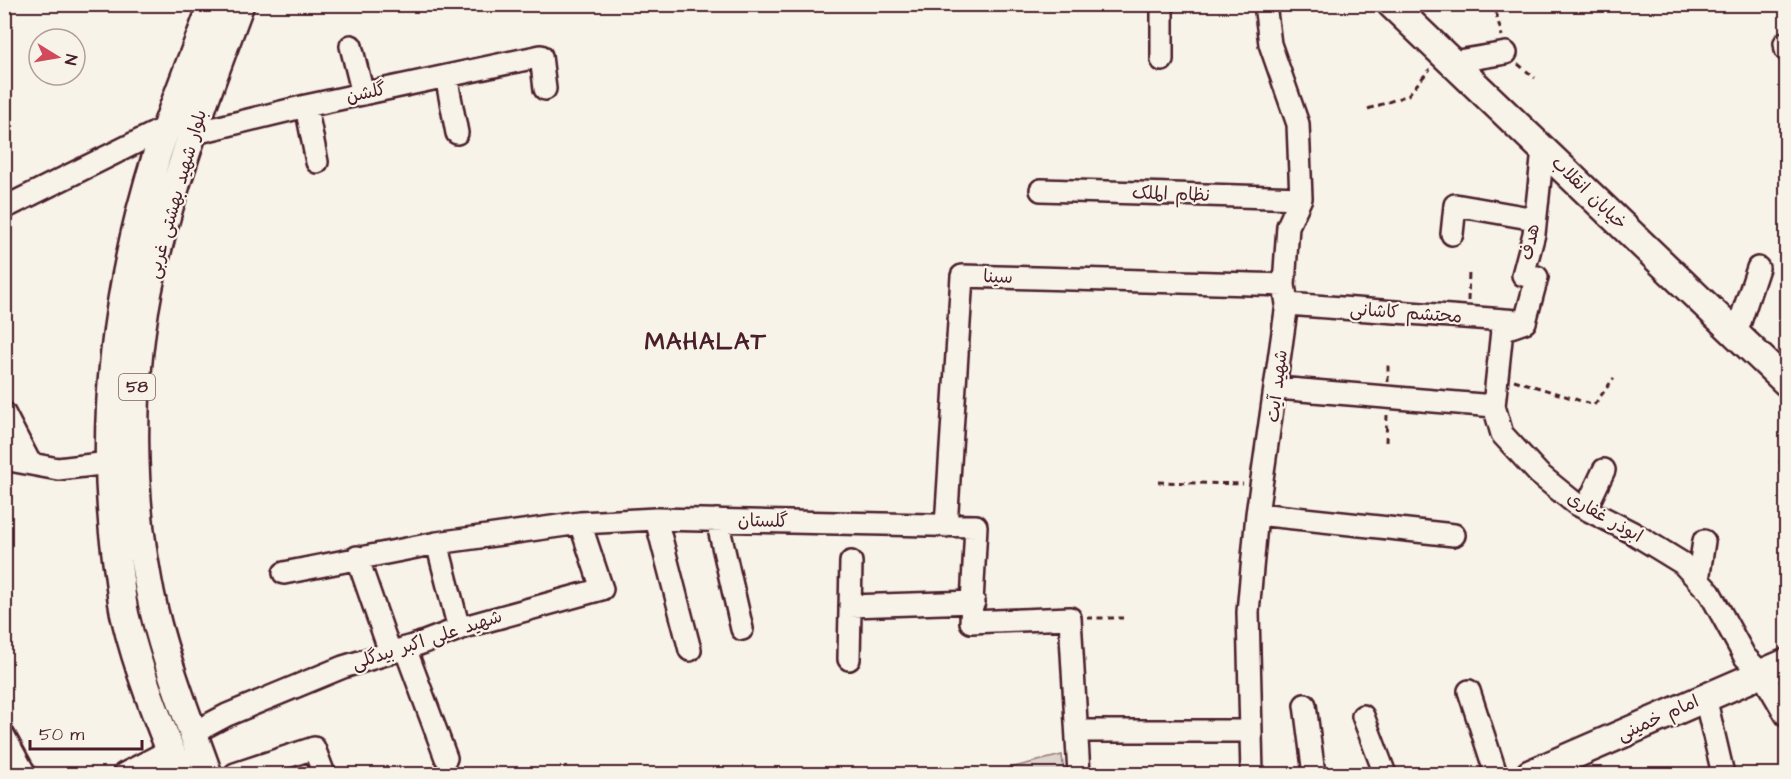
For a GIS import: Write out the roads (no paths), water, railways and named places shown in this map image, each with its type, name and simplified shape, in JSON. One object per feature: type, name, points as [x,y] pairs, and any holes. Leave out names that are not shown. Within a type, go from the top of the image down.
[{"type":"main road","name":"بلوار شهید بهشتی غربی","points":[[208,774],[154,610],[140,522],[135,425],[138,377],[151,275],[179,130],[213,4]]},
{"type":"main road","name":"بلوار شهید بهشتی غربی","points":[[175,762],[142,674],[125,614],[112,524],[109,463],[114,376],[126,273],[179,130],[240,4]]},
{"type":"main road","name":"خیابان انقلاب","points":[[1391,4],[1786,382]]},
{"type":"main road","name":"امام خمینی","points":[[1530,774],[1568,767],[1706,697],[1786,663]]},
{"type":"street","points":[[1162,4],[1162,60]]},
{"type":"street","name":"شهید آیت","points":[[1252,774],[1248,612],[1257,514],[1277,388],[1286,295],[1287,226],[1300,198],[1298,124],[1270,44],[1265,4]]},
{"type":"street","points":[[351,46],[363,93]]},
{"type":"street","points":[[1448,58],[1506,53]]},
{"type":"street","name":"گلشن","points":[[5,207],[179,130],[306,106],[541,56],[545,89]]},
{"type":"street","points":[[446,76],[457,132]]},
{"type":"street","points":[[306,106],[317,162]]},
{"type":"street","name":"هدف","points":[[1525,322],[1537,277],[1523,275],[1535,219],[1543,150]]},
{"type":"street","name":"نظام الملک","points":[[1041,190],[1300,198]]},
{"type":"street","points":[[1452,234],[1455,205],[1535,219]]},
{"type":"street","points":[[1736,334],[1758,268]]},
{"type":"street","name":"سینا","points":[[946,526],[962,276],[1286,295]]},
{"type":"street","name":"محتشم کاشانی","points":[[1286,295],[1467,318],[1525,322]]},
{"type":"street","name":"ابوذر غفاری","points":[[1525,322],[1502,330],[1494,406],[1502,434],[1539,474],[1586,508],[1682,562],[1710,593],[1745,657],[1762,674],[1786,715]]},
{"type":"street","points":[[1277,388],[1494,406]]},
{"type":"street","points":[[4,413],[30,463]]},
{"type":"street","points":[[4,459],[58,469],[109,463]]},
{"type":"street","points":[[1586,508],[1604,470]]},
{"type":"street","points":[[1257,514],[1454,535]]},
{"type":"street","points":[[656,519],[690,650]]},
{"type":"street","name":"گلستان","points":[[284,573],[437,543],[580,523],[656,519],[976,526],[974,602],[971,622],[1070,618],[1077,731]]},
{"type":"street","points":[[717,520],[742,629]]},
{"type":"street","name":"شهید علی اکبر بیدگلی","points":[[193,733],[227,715],[343,667],[459,629],[602,589],[580,523]]},
{"type":"street","points":[[1698,580],[1704,541]]},
{"type":"street","points":[[437,543],[459,629]]},
{"type":"street","points":[[357,557],[447,758]]},
{"type":"street","points":[[849,659],[851,562]]},
{"type":"street","points":[[850,606],[974,602]]},
{"type":"street","points":[[1469,691],[1496,774]]},
{"type":"street","points":[[1706,697],[1723,774]]},
{"type":"street","points":[[1305,705],[1314,774]]},
{"type":"street","points":[[1363,716],[1384,774]]},
{"type":"street","points":[[1079,774],[1077,731],[1250,731]]},
{"type":"street","points":[[4,736],[25,774]]},
{"type":"street","points":[[235,774],[314,748],[324,774]]},
{"type":"street","points":[[124,774],[175,762]]},
{"type":"district","name":"MAHALAT","points":[[706,342]]}]
